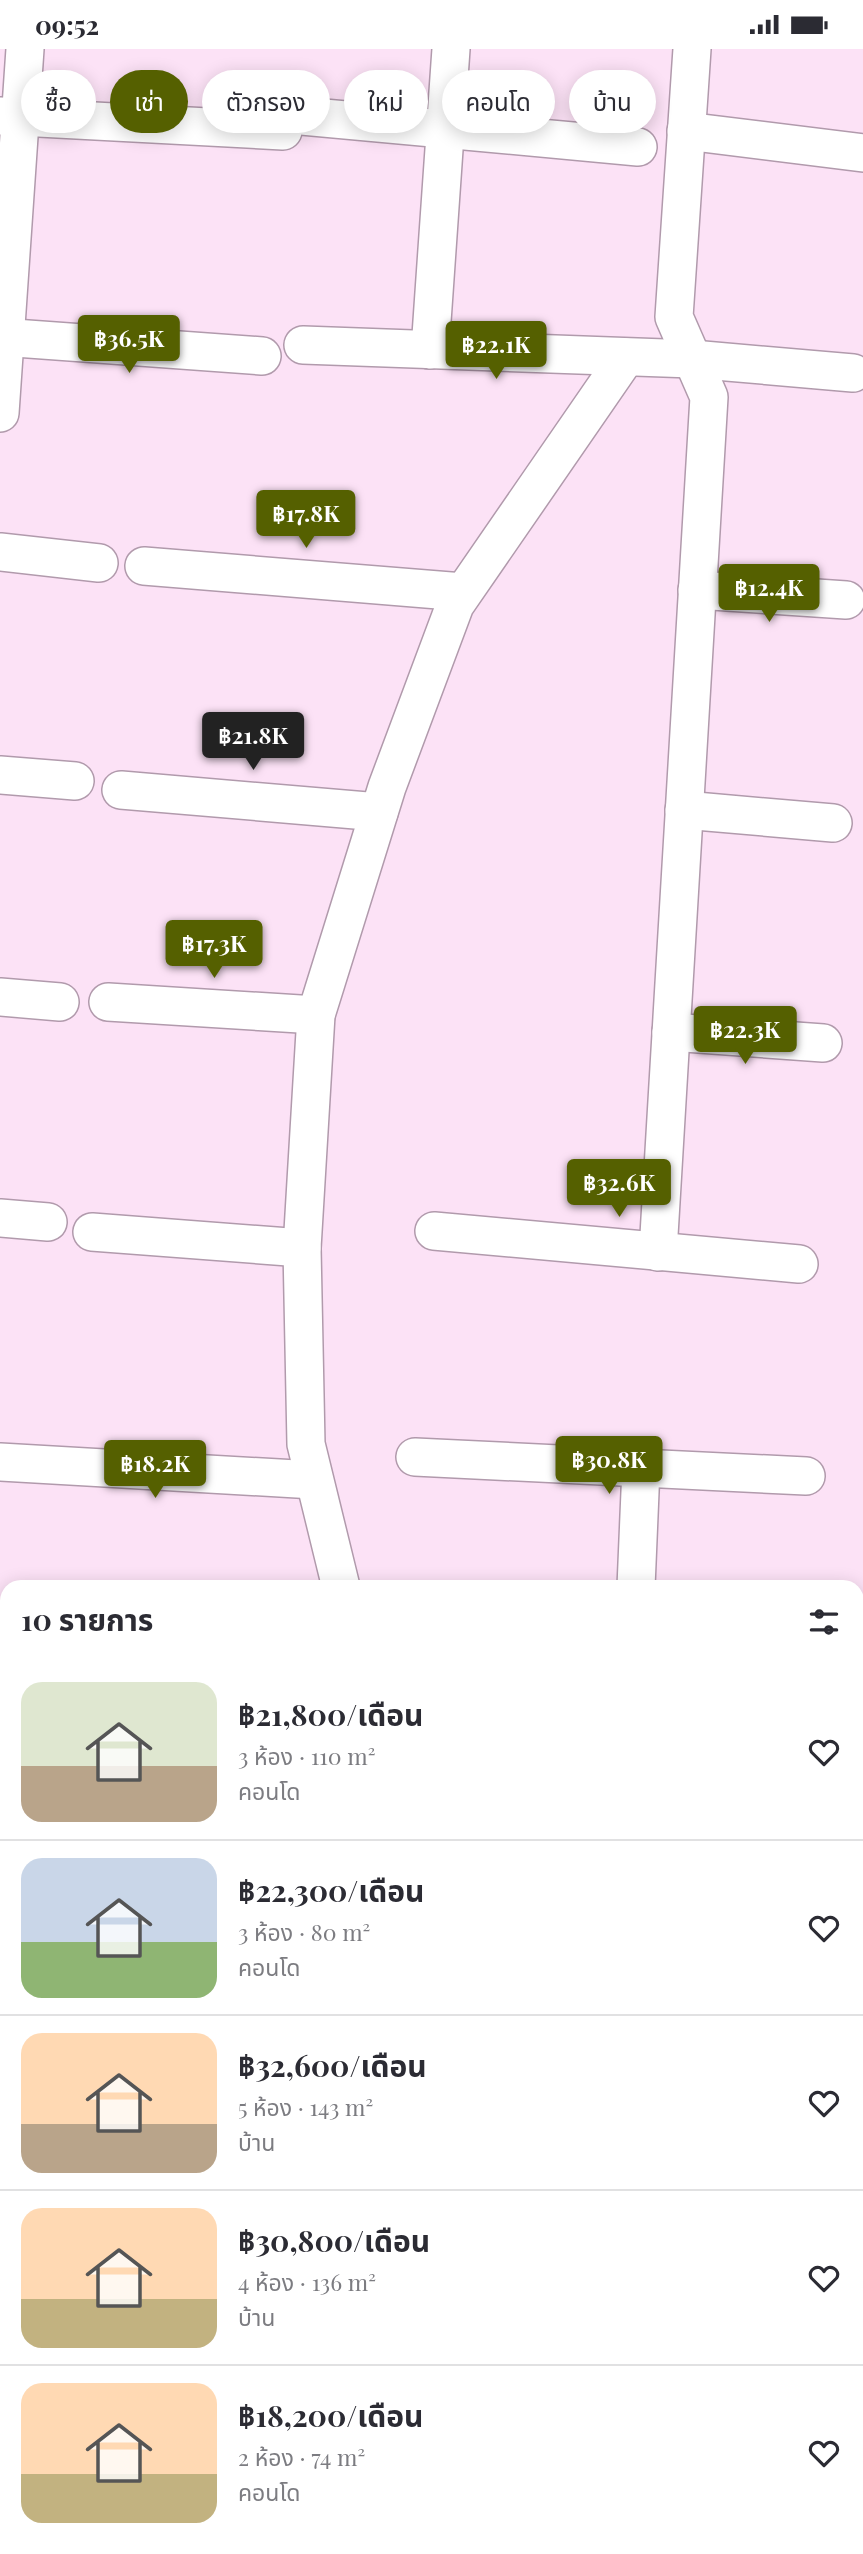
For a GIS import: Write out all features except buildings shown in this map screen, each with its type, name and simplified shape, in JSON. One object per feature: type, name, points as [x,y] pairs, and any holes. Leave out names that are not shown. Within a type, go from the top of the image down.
[{"type":"street","points":[[0,413],[10,116],[25,49]]},
{"type":"street","points":[[449,70],[451,49]]},
{"type":"street","points":[[659,1252],[709,397],[674,317],[692,49]]},
{"type":"street","points":[[10,116],[442,129]]},
{"type":"street","points":[[686,131],[863,153]]},
{"type":"street","points":[[430,350],[445,133]]},
{"type":"street","points":[[488,133],[638,147]]},
{"type":"street","points":[[3,337],[262,356]]},
{"type":"street","points":[[303,345],[692,359],[853,373]]},
{"type":"street","points":[[339,1580],[306,1444],[302,1248],[316,1016],[379,812],[455,605],[626,357]]},
{"type":"street","points":[[0,552],[99,563]]},
{"type":"street","points":[[144,566],[463,592]]},
{"type":"street","points":[[697,590],[846,600]]},
{"type":"street","points":[[0,775],[75,781]]},
{"type":"street","points":[[121,790],[379,812]]},
{"type":"street","points":[[684,810],[833,823]]},
{"type":"street","points":[[0,997],[60,1002]]},
{"type":"street","points":[[107,1002],[316,1016]]},
{"type":"street","points":[[671,1032],[823,1043]]},
{"type":"street","points":[[0,1218],[48,1222]]},
{"type":"street","points":[[434,1231],[799,1264]]},
{"type":"street","points":[[92,1232],[302,1248]]},
{"type":"street","points":[[415,1457],[806,1476]]},
{"type":"street","points":[[0,1462],[314,1480]]},
{"type":"street","points":[[636,1580],[641,1468]]}]
